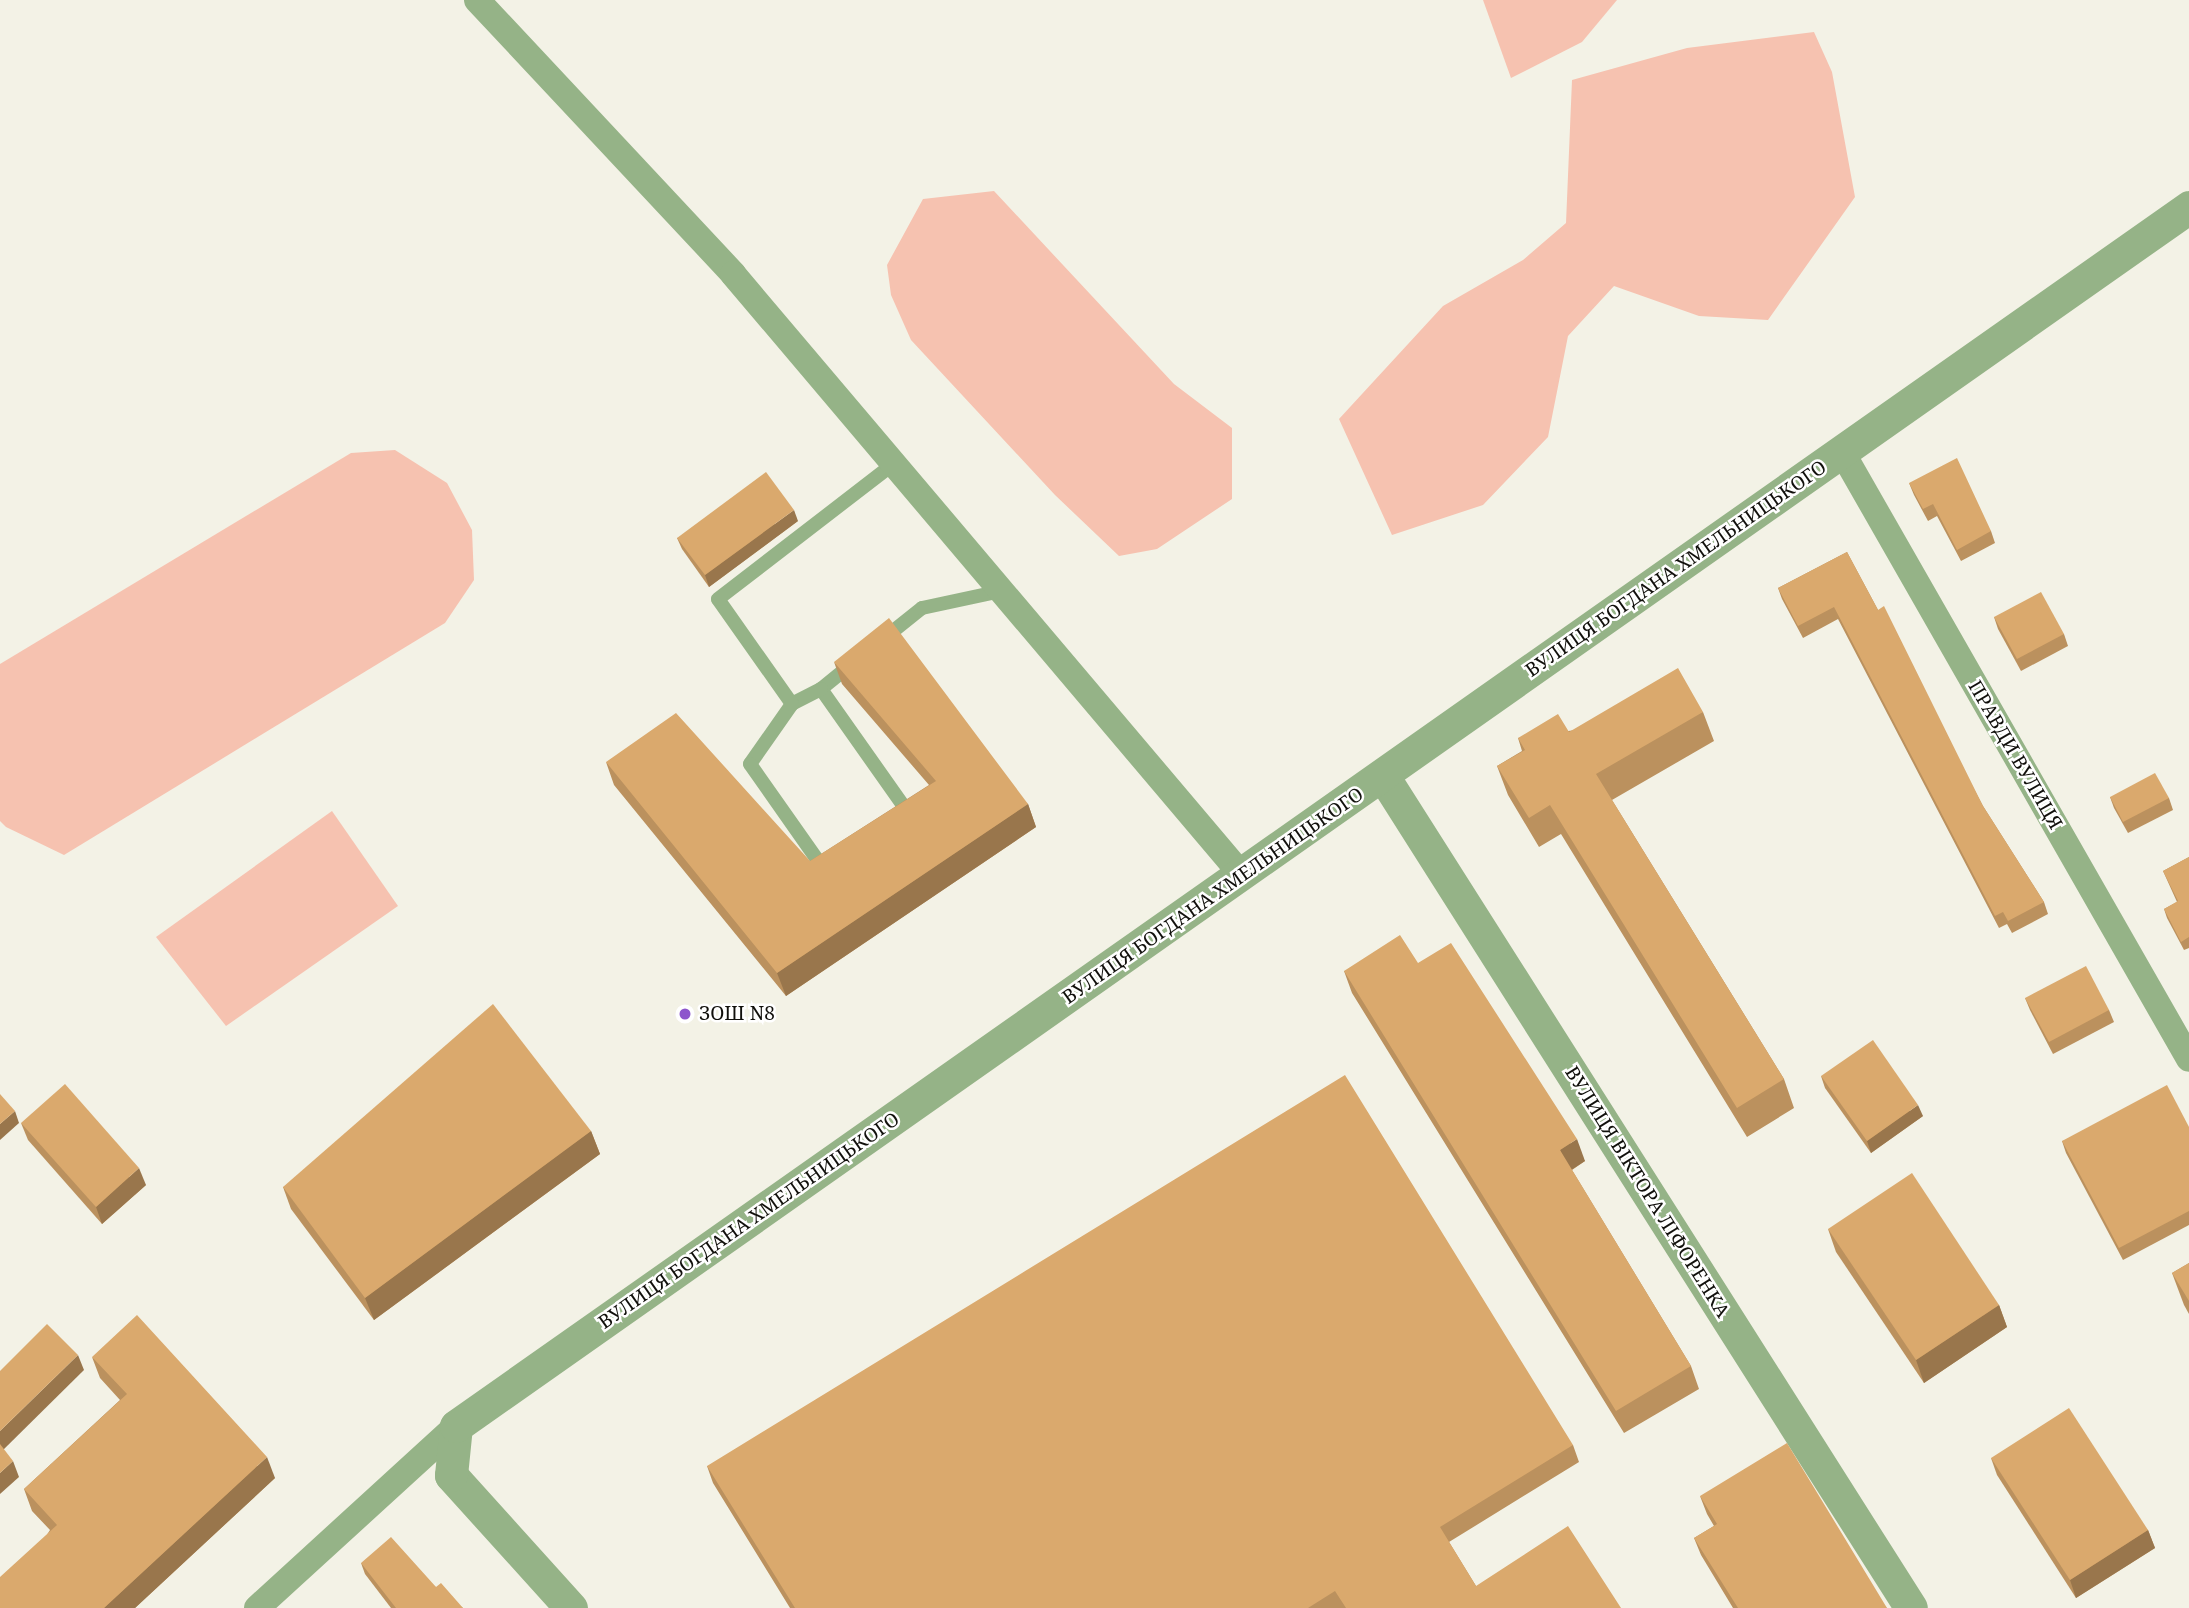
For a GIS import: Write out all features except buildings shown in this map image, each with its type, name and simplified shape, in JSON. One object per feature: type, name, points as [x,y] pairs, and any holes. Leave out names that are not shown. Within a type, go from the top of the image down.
[{"type":"street","points":[[477,0],[733,274],[1242,875]]},
{"type":"street","name":"ВУЛИЦЯ БОГДАНА ХМЕЛЬНИЦЬКОГО","points":[[257,1608],[456,1426],[2189,207]]},
{"type":"street","name":"ПРАВДИ ВУЛИЦЯ","points":[[1842,452],[2189,1059]]},
{"type":"street","name":"ВУЛИЦЯ ВІКТОРА ЛІФОРЕНКА","points":[[1383,776],[1911,1608]]},
{"type":"street","points":[[456,1426],[451,1475],[571,1608]]},
{"type":"lane","points":[[792,704],[718,599],[893,464]]},
{"type":"lane","points":[[842,852],[821,865],[750,764],[792,704],[821,689],[922,608],[1001,591]]},
{"type":"lane","points":[[821,689],[907,811],[886,824]]},
{"type":"shaded area","points":[[1483,0],[1617,0],[1582,42],[1511,78]]},
{"type":"shaded area","points":[[1814,32],[1832,72],[1855,197],[1768,320],[1699,316],[1614,286],[1568,336],[1548,437],[1483,505],[1392,535],[1339,419],[1443,306],[1523,260],[1566,223],[1572,80],[1687,48]]},
{"type":"shaded area","points":[[994,191],[1174,384],[1232,428],[1232,499],[1157,549],[1119,556],[1055,495],[911,340],[891,295],[887,265],[923,199]]},
{"type":"shaded area","points":[[395,450],[447,483],[472,530],[474,580],[445,623],[64,855],[6,827],[0,821],[0,664],[351,453]]},
{"type":"shaded area","points":[[332,811],[398,906],[226,1026],[156,937]]},
{"type":"place","name":"ЗОШ N8","points":[[685,1014]]}]
